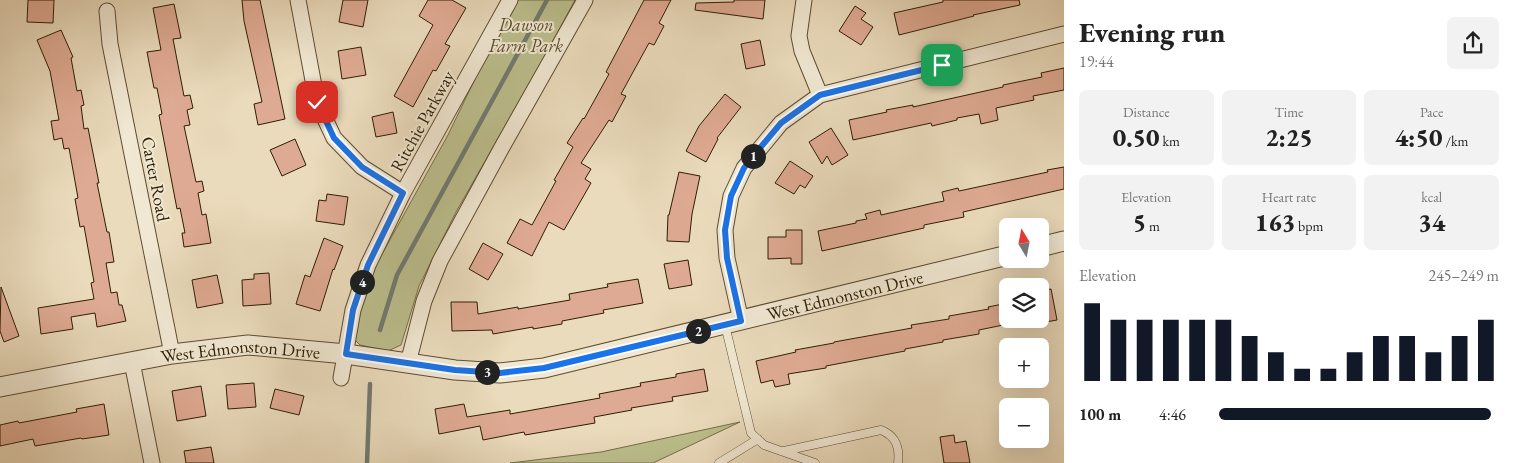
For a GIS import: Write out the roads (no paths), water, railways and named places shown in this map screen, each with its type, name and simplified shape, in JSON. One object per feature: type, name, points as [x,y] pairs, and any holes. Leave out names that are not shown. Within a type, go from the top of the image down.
[{"type":"street","points":[[298,0],[317,102],[334,138],[362,167],[403,193]]},
{"type":"street","name":"Ritchie Parkway","points":[[341,378],[353,310],[368,265],[403,193],[510,0]]},
{"type":"street","points":[[408,363],[424,301],[440,261],[585,0]]},
{"type":"street","points":[[804,0],[802,2],[799,36],[802,51],[820,95]]},
{"type":"street","name":"Carter Road","points":[[107,11],[110,44],[172,354]]},
{"type":"street","points":[[733,323],[725,230],[731,196],[744,168],[781,123],[820,95],[1064,34]]},
{"type":"street","points":[[1049,245],[1064,241]]},
{"type":"street","name":"West Edmonston Drive","points":[[0,387],[172,354],[248,345],[346,354],[455,370],[500,373],[544,368],[999,257]]},
{"type":"street","points":[[132,362],[152,463]]},
{"type":"lane","points":[[733,323],[751,433],[764,444],[815,463]]},
{"type":"lane","points":[[784,451],[881,430],[890,434],[898,445],[898,463]]},
{"type":"lane","points":[[718,463],[758,439]]},
{"type":"waterway","points":[[380,330],[397,275],[547,0]]},
{"type":"waterway","points":[[367,463],[370,384]]},
{"type":"park label","name":"Dawson Farm Park","points":[[526,34]]}]
